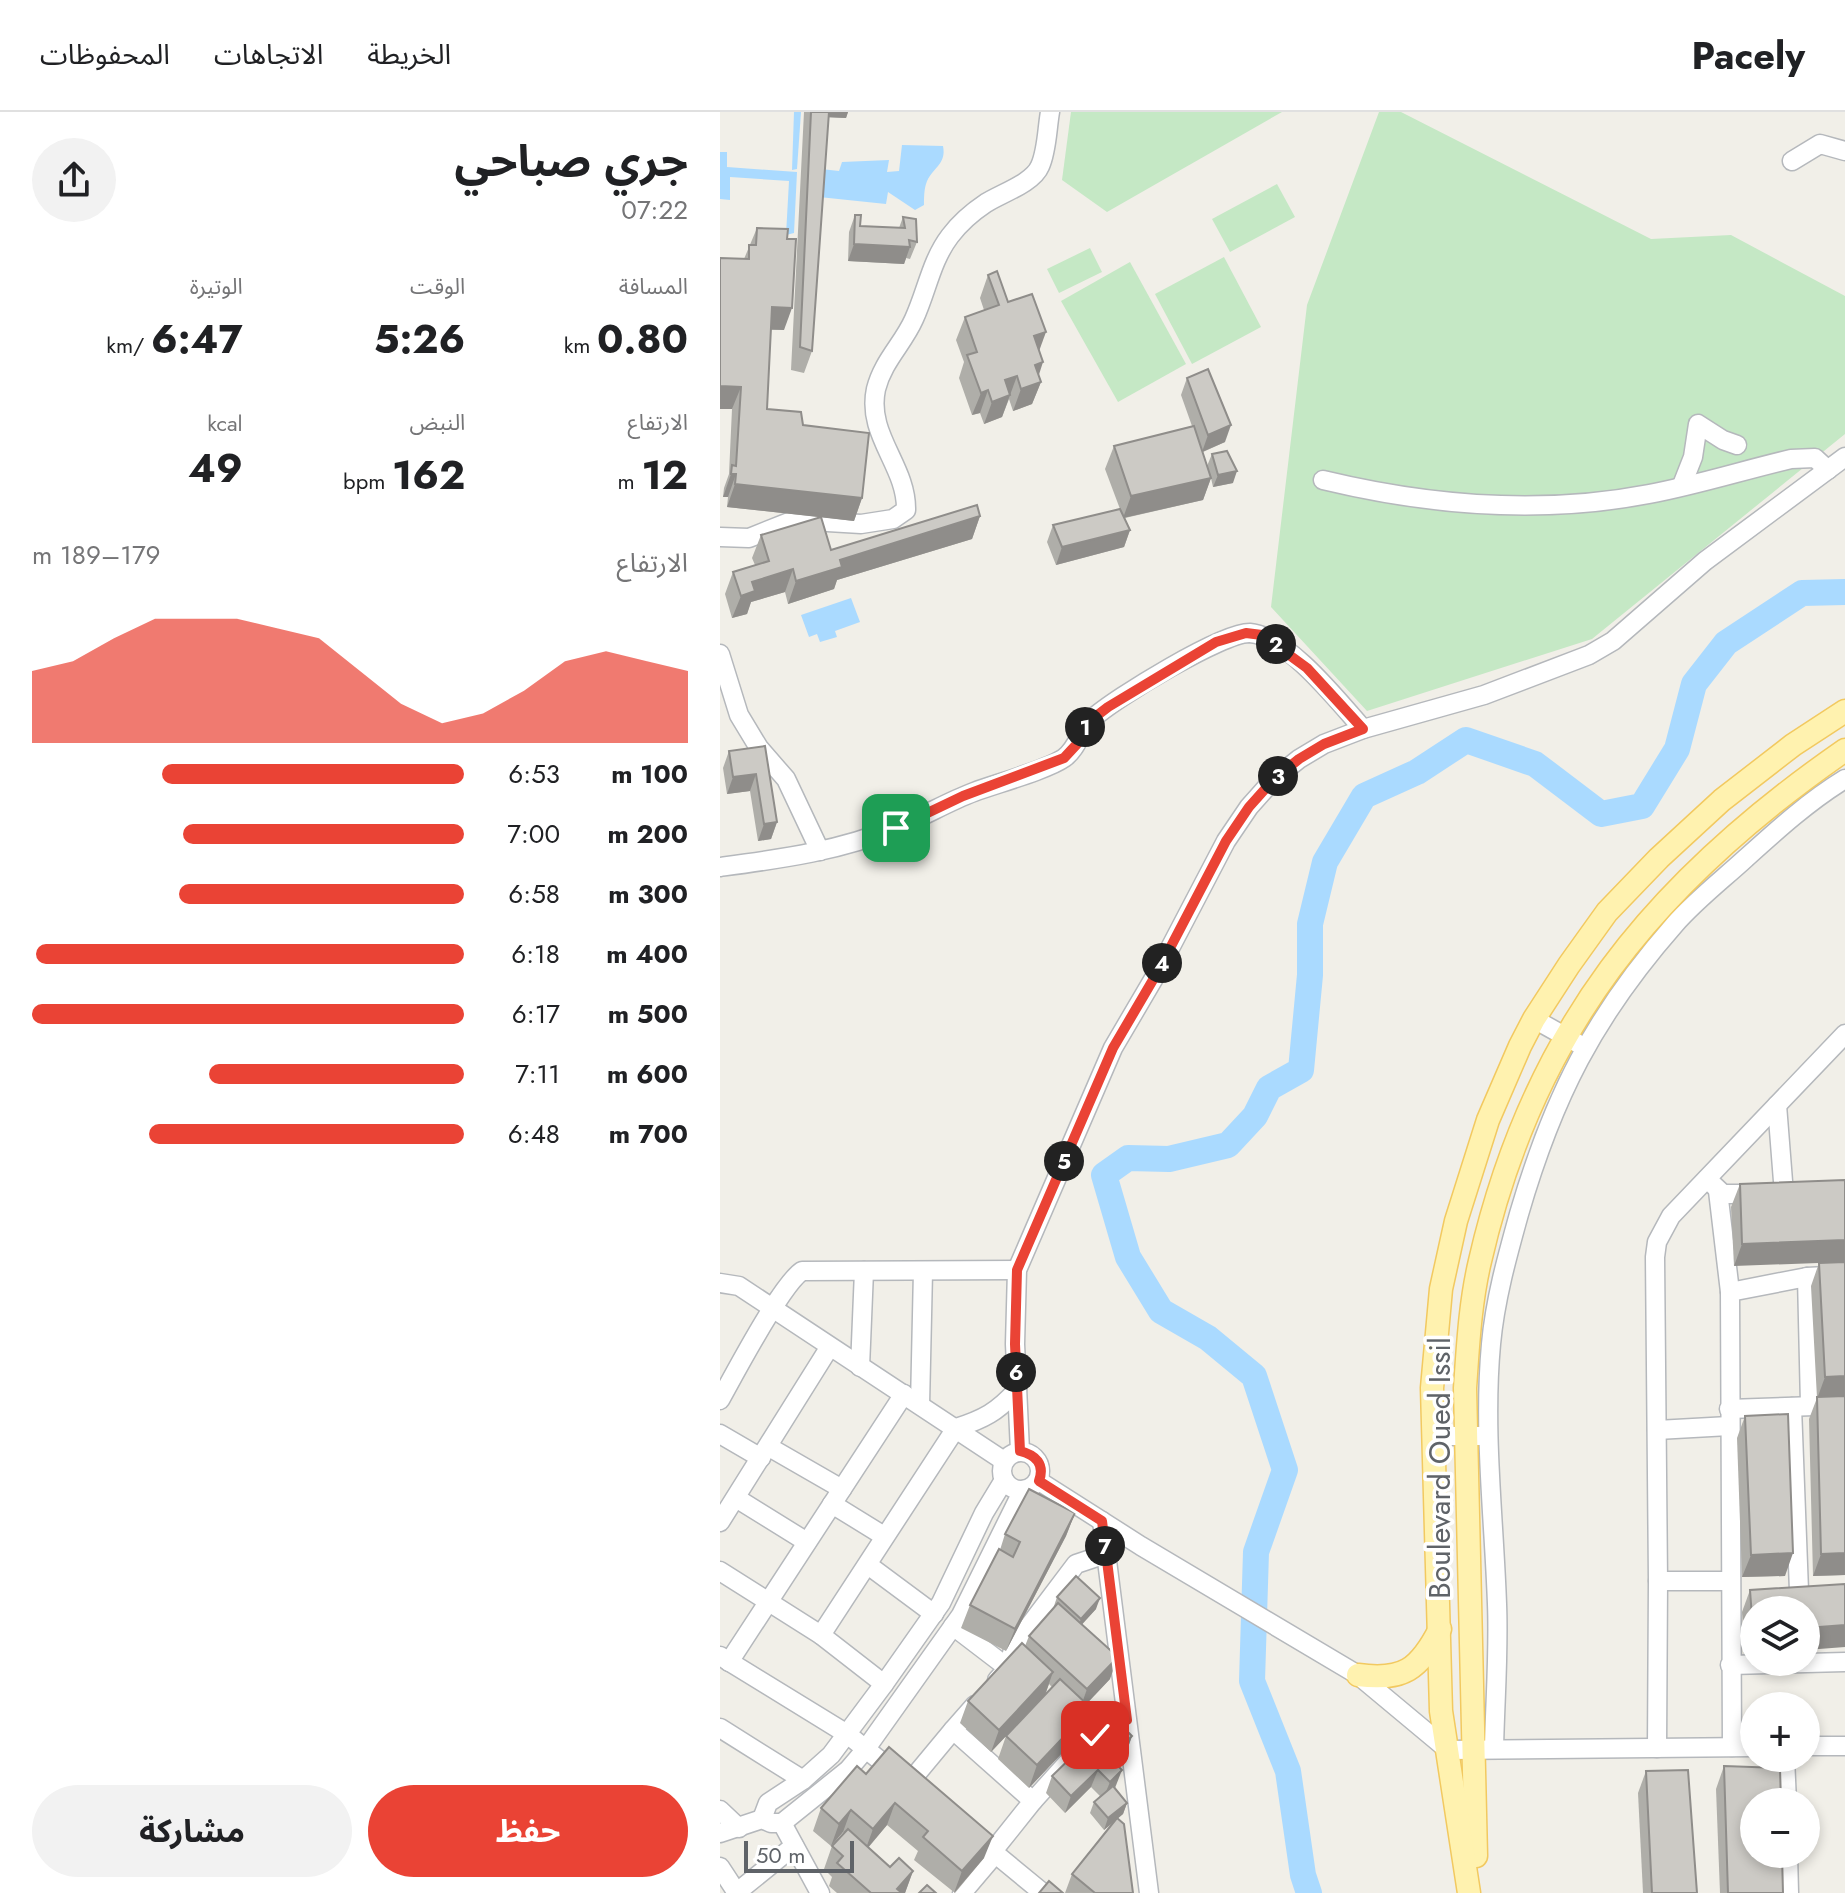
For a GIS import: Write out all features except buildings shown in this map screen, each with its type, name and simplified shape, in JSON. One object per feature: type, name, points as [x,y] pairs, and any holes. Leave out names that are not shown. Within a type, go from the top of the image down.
[{"type":"main road","name":"Boulevard Oued Issil","points":[[1469,1893],[1441,1711],[1432,1388],[1441,1289],[1456,1221],[1488,1120],[1534,1019],[1607,912],[1659,858],[1722,800],[1793,745],[1845,711]]},
{"type":"main road","name":"Boulevard Oued Issil","points":[[1477,1893],[1484,1750],[1476,1436],[1465,1388],[1469,1327],[1479,1263],[1515,1143],[1529,1106],[1575,1042],[1577,1015],[1614,962],[1679,888],[1732,837],[1792,786],[1845,750]]},
{"type":"main road","points":[[1358,1675],[1383,1678],[1408,1671],[1430,1648],[1440,1628]]},
{"type":"street","points":[[720,537],[749,538],[794,520],[861,524],[893,519],[906,510],[901,476],[879,434],[876,390],[887,359],[914,319],[934,263],[951,235],[982,205],[1035,174],[1041,164],[1050,112]]},
{"type":"street","points":[[1792,161],[1820,144],[1845,151]]},
{"type":"street","points":[[1682,485],[1693,457],[1698,424],[1737,445]]},
{"type":"street","points":[[1740,1747],[1448,1750],[1358,1675],[1332,1659],[1102,1521],[1031,1485],[1016,1489],[1004,1480],[1002,1473],[1012,1456],[1017,1390],[1017,1270],[1113,1048],[1157,973],[1226,841],[1249,807],[1274,779],[1324,744],[1363,729],[1484,695],[1589,655],[1613,641],[1705,561],[1845,457]]},
{"type":"street","points":[[1323,480],[1430,501],[1525,506],[1621,499],[1806,458],[1820,461],[1828,470]]},
{"type":"street","points":[[720,867],[820,851],[896,828],[963,796],[1057,761],[1077,744],[1086,724],[1094,717],[1161,674],[1230,636],[1246,633],[1262,635],[1278,645],[1307,668],[1363,729]]},
{"type":"street","points":[[720,654],[739,715],[759,748],[786,779],[820,851]]},
{"type":"street","points":[[1534,1019],[1575,1042],[1675,923],[1775,832],[1845,779]]},
{"type":"street","points":[[1657,1748],[1657,1242],[1671,1216],[1712,1185],[1777,1105],[1845,1034]]},
{"type":"street","points":[[1712,1185],[1728,1195],[1792,1193],[1777,1105]]},
{"type":"street","points":[[1712,1185],[1730,1292],[1729,1418],[1734,1591],[1730,1665],[1732,1747]]},
{"type":"street","points":[[720,1400],[728,1368],[802,1271],[1017,1270]]},
{"type":"street","points":[[860,1367],[864,1271]]},
{"type":"street","points":[[920,1405],[923,1271]]},
{"type":"street","points":[[1730,1292],[1807,1277],[1845,1275]]},
{"type":"street","points":[[1800,1591],[1801,1406],[1807,1277]]},
{"type":"street","points":[[720,1283],[739,1286],[829,1348],[956,1428],[1012,1456],[1034,1457],[1041,1468],[1004,1523],[961,1615],[848,1770],[782,1823],[762,1819],[720,1833]]},
{"type":"street","points":[[720,1522],[829,1348]]},
{"type":"street","points":[[821,1635],[956,1428],[998,1410],[1017,1390]]},
{"type":"street","points":[[904,1394],[807,1542],[725,1659],[847,1734],[915,1788],[953,1730],[1013,1665],[1014,1646],[1047,1613],[1076,1564],[1106,1554]]},
{"type":"street","points":[[1657,1430],[1801,1406],[1845,1405]]},
{"type":"street","points":[[720,1434],[765,1452],[837,1496],[884,1536]]},
{"type":"street","points":[[1434,1436],[1476,1436]]},
{"type":"street","points":[[762,1819],[768,1803],[803,1780],[831,1755],[934,1614],[984,1513],[1004,1480]]},
{"type":"street","points":[[736,1498],[807,1542]]},
{"type":"street","points":[[1102,1521],[1149,1893]]},
{"type":"street","points":[[868,1565],[934,1614]]},
{"type":"street","points":[[720,1571],[821,1635],[884,1684]]},
{"type":"street","points":[[1658,1581],[1734,1591]]},
{"type":"street","points":[[953,1626],[1013,1665]]},
{"type":"street","points":[[1099,1653],[1119,1657]]},
{"type":"street","points":[[1730,1665],[1845,1662]]},
{"type":"street","points":[[1054,1697],[1095,1729]]},
{"type":"street","points":[[1095,1729],[1127,1720]]},
{"type":"street","points":[[720,1728],[803,1780]]},
{"type":"street","points":[[962,1893],[1033,1801],[1095,1735],[1095,1729]]},
{"type":"street","points":[[953,1730],[996,1760],[1033,1801]]},
{"type":"street","points":[[1820,1746],[1845,1746]]},
{"type":"street","points":[[720,1810],[739,1828]]},
{"type":"street","points":[[957,1822],[1043,1893]]},
{"type":"street","points":[[782,1823],[820,1893]]},
{"type":"street","points":[[720,1867],[737,1893],[794,1846]]},
{"type":"street","points":[[1788,1868],[1789,1893]]},
{"type":"green space","points":[[1071,112],[1282,112],[1107,212],[1062,180]]},
{"type":"green space","points":[[1379,112],[1401,112],[1651,239],[1731,235],[1845,296],[1845,434],[1592,639],[1367,711],[1271,607],[1307,305]]},
{"type":"green space","points":[[1277,184],[1295,217],[1230,252],[1212,219]]},
{"type":"green space","points":[[1090,248],[1102,272],[1059,293],[1047,269]]},
{"type":"green space","points":[[1224,257],[1261,327],[1192,364],[1155,294]]},
{"type":"green space","points":[[1130,262],[1186,364],[1118,402],[1061,301]]},
{"type":"water","points":[[794,112],[801,112],[797,169],[792,170]]},
{"type":"water","points":[[902,145],[943,146],[943,158],[926,184],[924,205],[915,210],[888,192],[886,204],[819,197],[821,169],[839,171],[842,162],[889,160],[887,172],[899,171]]},
{"type":"water","points":[[720,152],[727,152],[727,167],[797,172],[794,233],[786,235],[789,181],[730,177],[730,200],[720,199]]},
{"type":"water","points":[[851,598],[860,622],[835,631],[837,637],[820,642],[817,634],[809,637],[801,615]]},
{"type":"waterway","points":[[1309,1893],[1303,1875],[1288,1771],[1252,1681],[1256,1552],[1285,1470],[1254,1376],[1208,1338],[1161,1311],[1128,1257],[1104,1175],[1128,1158],[1169,1159],[1228,1145],[1255,1116],[1269,1088],[1301,1070],[1310,975],[1310,924],[1325,862],[1364,796],[1417,772],[1466,740],[1535,764],[1601,814],[1642,806],[1677,749],[1694,684],[1726,643],[1802,593],[1845,592]]},
{"type":"route","points":[[896,828],[963,796],[1064,758],[1094,717],[1161,674],[1230,636],[1246,633],[1262,635],[1278,645],[1307,668],[1363,729],[1324,744],[1274,779],[1249,807],[1226,841],[1157,973],[1113,1048],[1017,1270],[1015,1344],[1020,1451],[1029,1453],[1039,1462],[1039,1481],[1102,1521],[1127,1720],[1095,1729],[1095,1735]]}]
